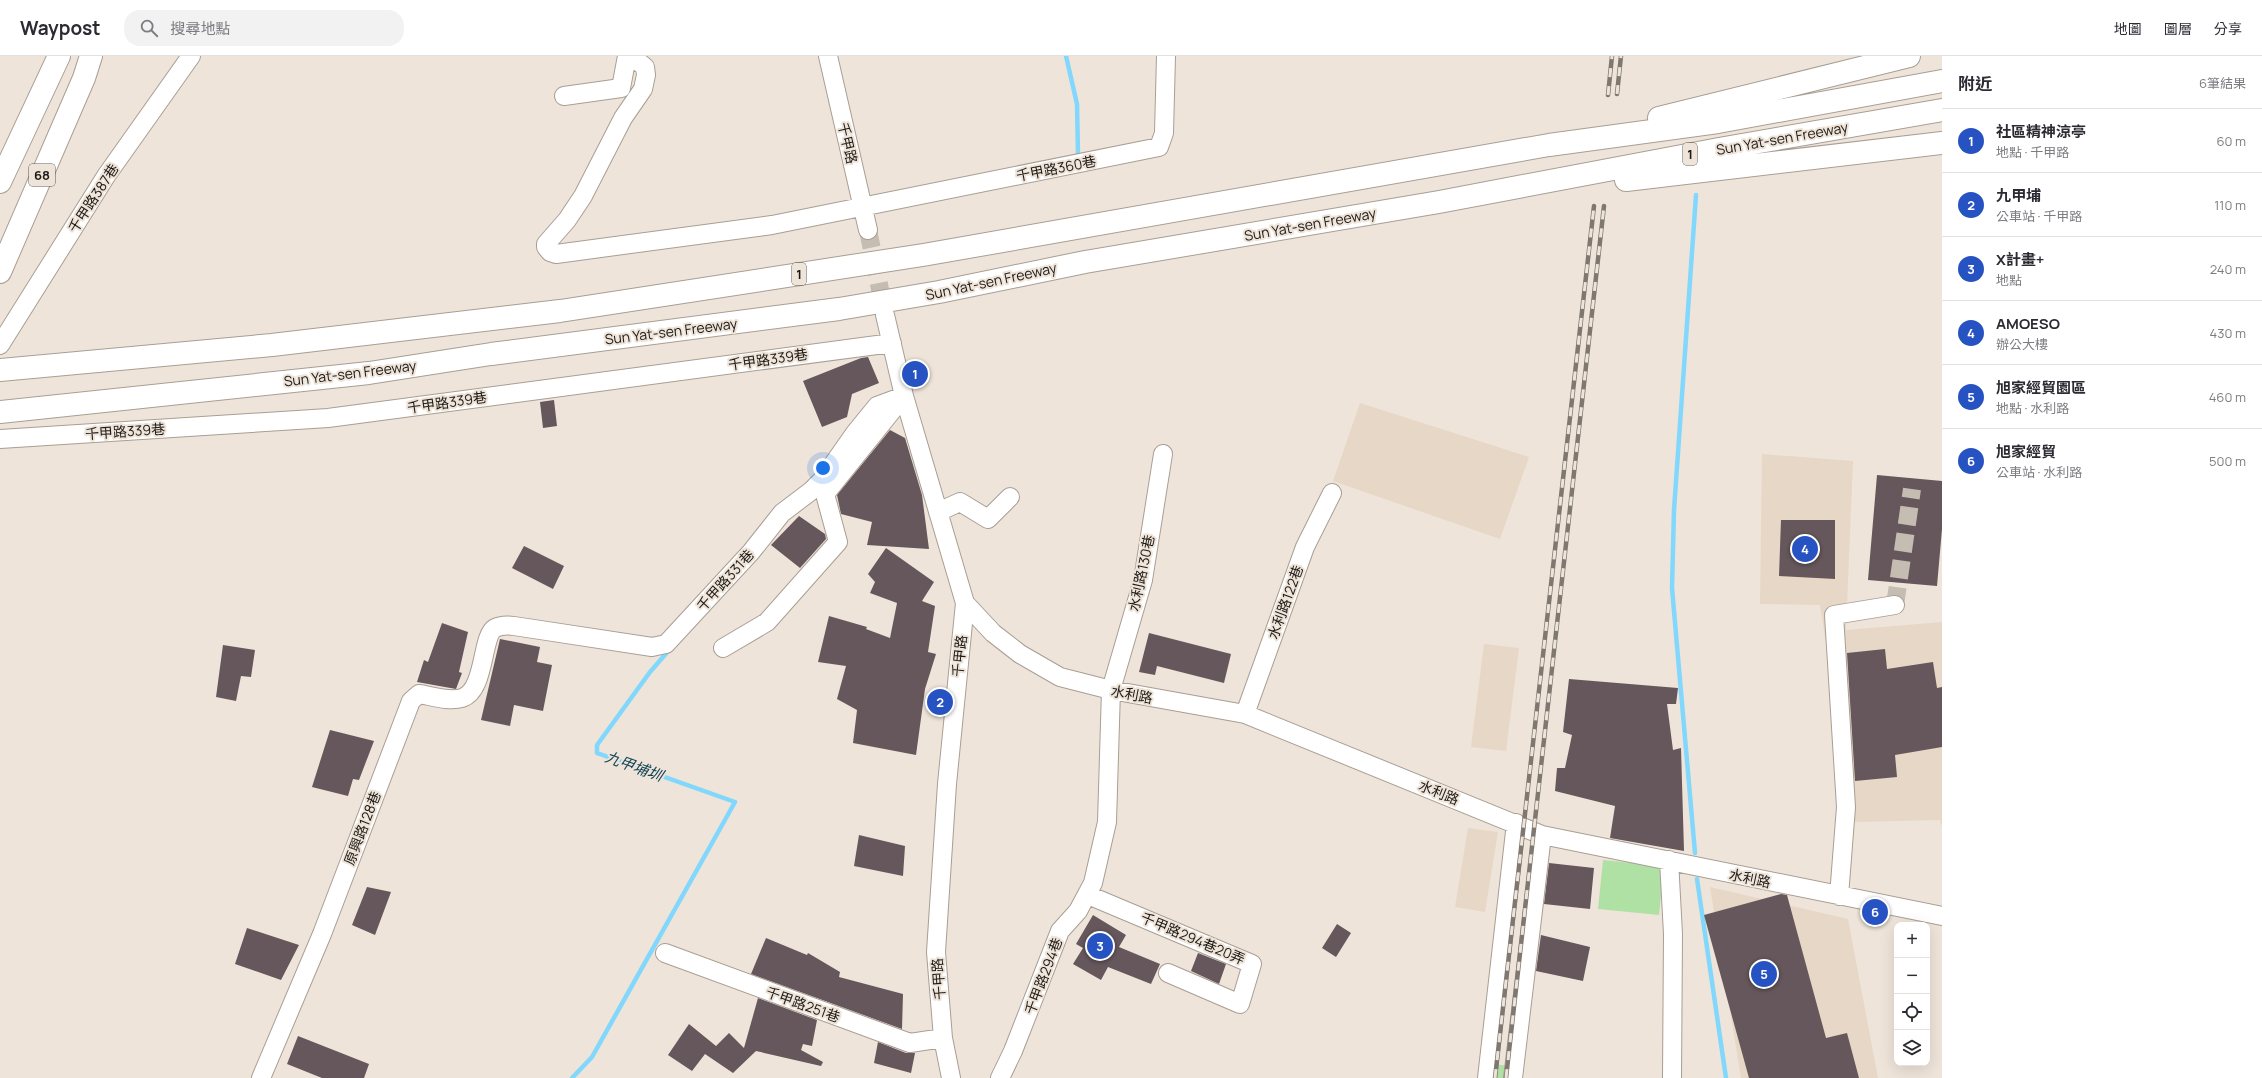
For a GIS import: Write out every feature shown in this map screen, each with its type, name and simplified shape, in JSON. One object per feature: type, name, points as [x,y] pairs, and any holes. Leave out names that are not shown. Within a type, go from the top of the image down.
[{"type":"highway","name":"68","points":[[0,182],[59,56]]},
{"type":"highway","name":"68","points":[[0,272],[84,78],[91,56]]},
{"type":"highway","points":[[84,78],[97,56]]},
{"type":"highway","points":[[1549,145],[1909,56]]},
{"type":"highway","name":"Sun Yat-sen Freeway","points":[[0,370],[381,333],[560,311],[923,255],[1549,145],[1718,122],[1942,81]]},
{"type":"highway","name":"Sun Yat-sen Freeway","points":[[0,412],[33,410],[222,387],[369,373],[491,354],[839,309],[939,292],[1085,262],[1438,202],[1719,148],[1942,110]]},
{"type":"highway","points":[[1438,202],[1942,143]]},
{"type":"street","name":"千甲路387巷","points":[[0,344],[106,176],[191,56]]},
{"type":"street","points":[[564,96],[621,88],[627,56]]},
{"type":"street","points":[[631,56],[645,67],[646,75],[643,89],[623,118],[579,202],[567,220],[546,244],[546,247],[550,252],[556,254],[772,225],[863,206]]},
{"type":"street","name":"千甲路","points":[[828,56],[868,230]]},
{"type":"street","name":"千甲路360巷","points":[[863,206],[1159,148],[1164,133],[1166,56]]},
{"type":"street","name":"千甲路","points":[[885,315],[904,396],[965,603],[947,784],[936,952],[943,1038],[951,1078]]},
{"type":"street","name":"千甲路339巷","points":[[0,439],[328,418],[892,343]]},
{"type":"street","points":[[723,648],[767,622],[838,542],[825,494],[904,396]]},
{"type":"street","name":"千甲路331巷","points":[[494,628],[514,626],[652,647],[666,644],[751,552],[782,513],[807,495],[822,480],[854,433],[877,406],[904,396]]},
{"type":"street","name":"水利路130巷","points":[[1111,690],[1143,580],[1163,454]]},
{"type":"street","name":"水利路122巷","points":[[1245,714],[1305,547],[1332,493]]},
{"type":"street","points":[[938,512],[960,502],[988,519],[1010,497]]},
{"type":"street","name":"水利路","points":[[965,603],[994,633],[1014,650],[1043,669],[1060,677],[1111,690],[1245,714],[1542,834],[1838,896],[1942,916]]},
{"type":"street","points":[[1838,896],[1846,807],[1834,615],[1895,605]]},
{"type":"street","name":"原興路128巷","points":[[261,1078],[322,934],[411,700],[419,694],[454,699],[468,695],[474,688],[494,628]]},
{"type":"street","name":"千甲路294巷","points":[[1000,1078],[1013,1051],[1060,931],[1078,911],[1088,895],[1093,883],[1107,822],[1111,690]]},
{"type":"street","points":[[1488,1078],[1516,823]]},
{"type":"street","points":[[1513,1078],[1542,834]]},
{"type":"street","points":[[1669,860],[1673,934],[1672,1078]]},
{"type":"street","name":"千甲路294巷20弄","points":[[1088,895],[1252,964],[1240,1004],[1168,973]]},
{"type":"street","name":"千甲路251巷","points":[[665,953],[910,1043],[943,1038]]},
{"type":"street","points":[[1498,983],[1509,991],[1523,986]]},
{"type":"street","points":[[1490,1053],[1503,1048],[1516,1056]]},
{"type":"shaded area","points":[[1360,403],[1529,457],[1500,539],[1333,481]]},
{"type":"shaded area","points":[[1762,454],[1853,461],[1846,630],[1942,622],[1942,827],[1940,820],[1854,822],[1820,605],[1760,604]]},
{"type":"shaded area","points":[[1484,644],[1519,648],[1506,751],[1471,747]]},
{"type":"shaded area","points":[[1468,828],[1498,832],[1485,912],[1455,907]]},
{"type":"shaded area","points":[[1710,887],[1848,919],[1878,1078],[1741,1078]]},
{"type":"green space","points":[[1603,860],[1664,866],[1659,915],[1598,909]]},
{"type":"green space","points":[[1492,1064],[1511,1066],[1510,1078],[1490,1078]]},
{"type":"building","points":[[868,357],[879,383],[852,394],[847,417],[822,427],[803,381],[861,358]]},
{"type":"building","points":[[912,366],[918,366],[922,370],[922,376],[918,380],[912,380],[908,376],[908,370]]},
{"type":"building","points":[[554,400],[557,426],[543,428],[540,402]]},
{"type":"building","points":[[890,430],[905,438],[922,495],[929,549],[867,545],[872,522],[841,514],[837,495]]},
{"type":"building","points":[[1877,475],[1942,481],[1942,529],[1937,586],[1868,580]]},
{"type":"building","points":[[799,516],[825,534],[826,539],[800,568],[771,545]]},
{"type":"building","points":[[1781,520],[1835,520],[1835,579],[1779,576]]},
{"type":"building","points":[[524,546],[564,566],[553,589],[512,568]]},
{"type":"building","points":[[886,548],[934,582],[922,601],[935,606],[928,652],[936,654],[925,689],[916,755],[853,743],[857,710],[837,699],[846,666],[818,662],[829,616],[867,627],[866,629],[890,638],[897,603],[870,593],[875,582],[868,574]]},
{"type":"building","points":[[442,623],[468,632],[459,672],[462,673],[456,689],[417,682],[424,660],[428,662]]},
{"type":"building","points":[[1149,633],[1231,654],[1224,683],[1157,666],[1155,675],[1139,672]]},
{"type":"building","points":[[500,639],[540,647],[537,662],[552,665],[543,711],[514,705],[510,726],[481,720]]},
{"type":"building","points":[[223,645],[255,650],[251,677],[241,676],[236,701],[216,697]]},
{"type":"building","points":[[1885,649],[1887,669],[1933,662],[1937,688],[1942,687],[1942,747],[1895,755],[1897,777],[1855,781],[1847,653]]},
{"type":"building","points":[[1569,679],[1678,688],[1676,704],[1667,704],[1673,750],[1681,748],[1684,851],[1610,838],[1615,806],[1555,791],[1557,768],[1565,768],[1572,735],[1563,732]]},
{"type":"building","points":[[330,730],[374,741],[359,780],[353,779],[348,796],[312,787]]},
{"type":"building","points":[[859,835],[905,846],[903,876],[854,866]]},
{"type":"building","points":[[1549,863],[1594,868],[1590,909],[1544,904]]},
{"type":"building","points":[[367,887],[391,892],[375,935],[352,925]]},
{"type":"building","points":[[1781,894],[1787,895],[1826,1038],[1847,1033],[1859,1078],[1749,1078],[1704,915]]},
{"type":"building","points":[[1093,915],[1126,935],[1119,947],[1160,964],[1151,984],[1108,967],[1101,980],[1073,964],[1083,948],[1076,944]]},
{"type":"building","points":[[1337,924],[1351,933],[1336,957],[1322,948]]},
{"type":"building","points":[[247,928],[299,945],[281,980],[235,964]]},
{"type":"building","points":[[1541,935],[1590,947],[1583,981],[1536,971]]},
{"type":"building","points":[[766,938],[807,955],[808,953],[840,972],[839,977],[903,994],[902,1029],[751,974]]},
{"type":"building","points":[[1198,953],[1226,964],[1219,984],[1191,971]]},
{"type":"building","points":[[758,998],[817,1020],[812,1046],[803,1044],[801,1050],[823,1062],[821,1066],[756,1051],[733,1073],[705,1054],[692,1071],[668,1055],[689,1024],[716,1046],[729,1033],[744,1048]]},
{"type":"building","points":[[298,1036],[369,1064],[364,1078],[322,1078],[287,1064]]},
{"type":"building","points":[[878,1042],[906,1053],[915,1053],[911,1073],[874,1063]]},
{"type":"waterway","name":"九甲埔圳","points":[[1066,56],[1077,104],[1078,155]]},
{"type":"waterway","points":[[1695,853],[1672,588],[1674,510],[1696,195]]},
{"type":"waterway","name":"九甲埔圳","points":[[572,1078],[592,1057],[735,802],[597,753],[597,745],[650,672],[670,649]]},
{"type":"waterway","points":[[1697,879],[1726,1078]]},
{"type":"tunnel","points":[[868,230],[885,314]]},
{"type":"tunnel","points":[[1895,605],[1912,489]]},
{"type":"railway","points":[[1608,95],[1612,56]]},
{"type":"railway","points":[[1617,94],[1621,56]]},
{"type":"railway","points":[[1495,1078],[1594,206]]},
{"type":"railway","points":[[1506,1078],[1604,206]]},
{"type":"place","name":"社區精神涼亭","points":[[915,374]]},
{"type":"place","name":"AMOESO","points":[[1805,549]]},
{"type":"place","name":"九甲埔","points":[[940,702]]},
{"type":"place","name":"旭家經貿","points":[[1875,912]]},
{"type":"place","name":"X計畫+","points":[[1100,946]]},
{"type":"place","name":"旭家經貿園區","points":[[1764,974]]}]
